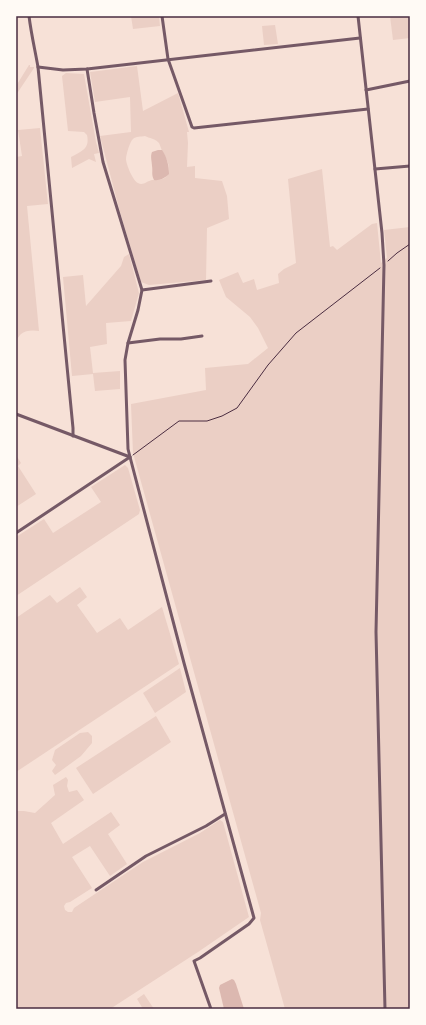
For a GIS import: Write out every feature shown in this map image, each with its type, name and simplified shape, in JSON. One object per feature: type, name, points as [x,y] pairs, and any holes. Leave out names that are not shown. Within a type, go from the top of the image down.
[{"type":"street","points":[[29,16],[38,67],[73,428],[72,436]]},
{"type":"street","points":[[162,16],[168,59],[192,127],[194,128],[368,109]]},
{"type":"street","points":[[358,16],[382,233],[384,265],[376,632],[385,1009]]},
{"type":"street","points":[[38,67],[63,70],[87,69],[360,38]]},
{"type":"street","points":[[87,69],[103,162],[142,290],[138,310],[128,343],[125,364],[128,449],[186,670],[254,918],[244,927],[194,961],[211,1009]]},
{"type":"street","points":[[366,90],[410,81]]},
{"type":"street","points":[[375,169],[410,166]]},
{"type":"street","points":[[142,290],[211,281]]},
{"type":"street","points":[[128,343],[202,336]]},
{"type":"street","points":[[16,414],[130,457]]},
{"type":"street","points":[[16,533],[130,457]]},
{"type":"street","points":[[96,890],[146,856],[206,826],[225,814]]},
{"type":"path","points":[[130,457],[179,421],[207,421],[222,416],[237,408],[268,365],[296,333],[410,244]]},
{"type":"shaded area","points":[[131,16],[159,16],[160,26],[133,29]]},
{"type":"shaded area","points":[[390,16],[410,16],[410,38],[393,40]]},
{"type":"shaded area","points":[[275,25],[278,44],[264,45],[262,26]]},
{"type":"shaded area","points":[[29,65],[30,67],[34,68],[16,95],[16,86]]},
{"type":"shaded area","points":[[137,66],[143,111],[178,93],[189,132],[187,132],[187,167],[195,166],[195,178],[222,181],[227,196],[229,219],[207,228],[206,280],[149,285],[141,282],[120,212],[100,136],[131,132],[130,97],[95,102],[90,72]],"holes":[[[145,136],[159,143],[167,159],[169,173],[163,179],[152,180],[140,184],[136,182],[132,176],[127,165],[126,157],[132,140],[137,137]]]},
{"type":"shaded area","points":[[66,73],[84,74],[99,153],[94,154],[96,162],[89,159],[72,168],[71,157],[86,147],[88,140],[87,135],[84,132],[68,131],[62,76]]},
{"type":"shaded area","points":[[40,128],[48,204],[27,206],[39,331],[32,330],[25,332],[16,340],[16,157],[22,156],[18,130]]},
{"type":"shaded area","points":[[162,150],[165,156],[169,174],[162,179],[154,180],[152,175],[151,156],[152,152]]},
{"type":"shaded area","points":[[322,169],[330,247],[333,246],[337,250],[372,224],[377,223],[381,263],[387,258],[384,230],[410,227],[410,1009],[285,1009],[260,920],[261,913],[133,453],[131,404],[206,390],[205,368],[248,364],[268,348],[258,328],[250,317],[226,297],[219,280],[238,272],[243,283],[254,279],[257,290],[279,283],[278,274],[296,263],[288,179]]},
{"type":"shaded area","points":[[129,254],[139,293],[131,321],[106,323],[107,344],[90,347],[93,373],[120,371],[120,389],[95,391],[93,374],[72,376],[63,277],[83,275],[86,306],[121,266],[124,257]]},
{"type":"shaded area","points":[[16,455],[21,463],[18,466],[36,494],[16,507]]},
{"type":"shaded area","points":[[125,465],[128,468],[140,510],[139,514],[16,596],[16,537],[44,519],[53,533],[101,502],[91,487]]},
{"type":"shaded area","points":[[80,587],[87,597],[77,605],[97,633],[120,618],[128,630],[162,607],[179,664],[16,772],[16,618],[50,595],[57,603]]},
{"type":"shaded area","points":[[180,668],[186,692],[155,713],[143,693]]},
{"type":"shaded area","points":[[156,716],[171,742],[93,794],[76,768]]},
{"type":"shaded area","points":[[88,732],[92,736],[92,743],[81,756],[55,775],[52,771],[56,765],[52,760],[55,750],[80,733]]},
{"type":"shaded area","points":[[66,777],[68,780],[67,786],[69,792],[77,790],[84,800],[51,823],[63,844],[111,812],[120,825],[108,834],[127,864],[110,876],[90,846],[72,857],[92,888],[66,903],[64,906],[65,910],[72,912],[74,908],[143,862],[200,833],[220,820],[223,822],[249,917],[110,1009],[16,1009],[16,811],[35,813],[55,795],[53,785]]},
{"type":"shaded area","points":[[232,979],[236,984],[244,1009],[224,1009],[219,988],[220,985]]},
{"type":"shaded area","points":[[144,994],[154,1009],[143,1009],[137,999]]}]
